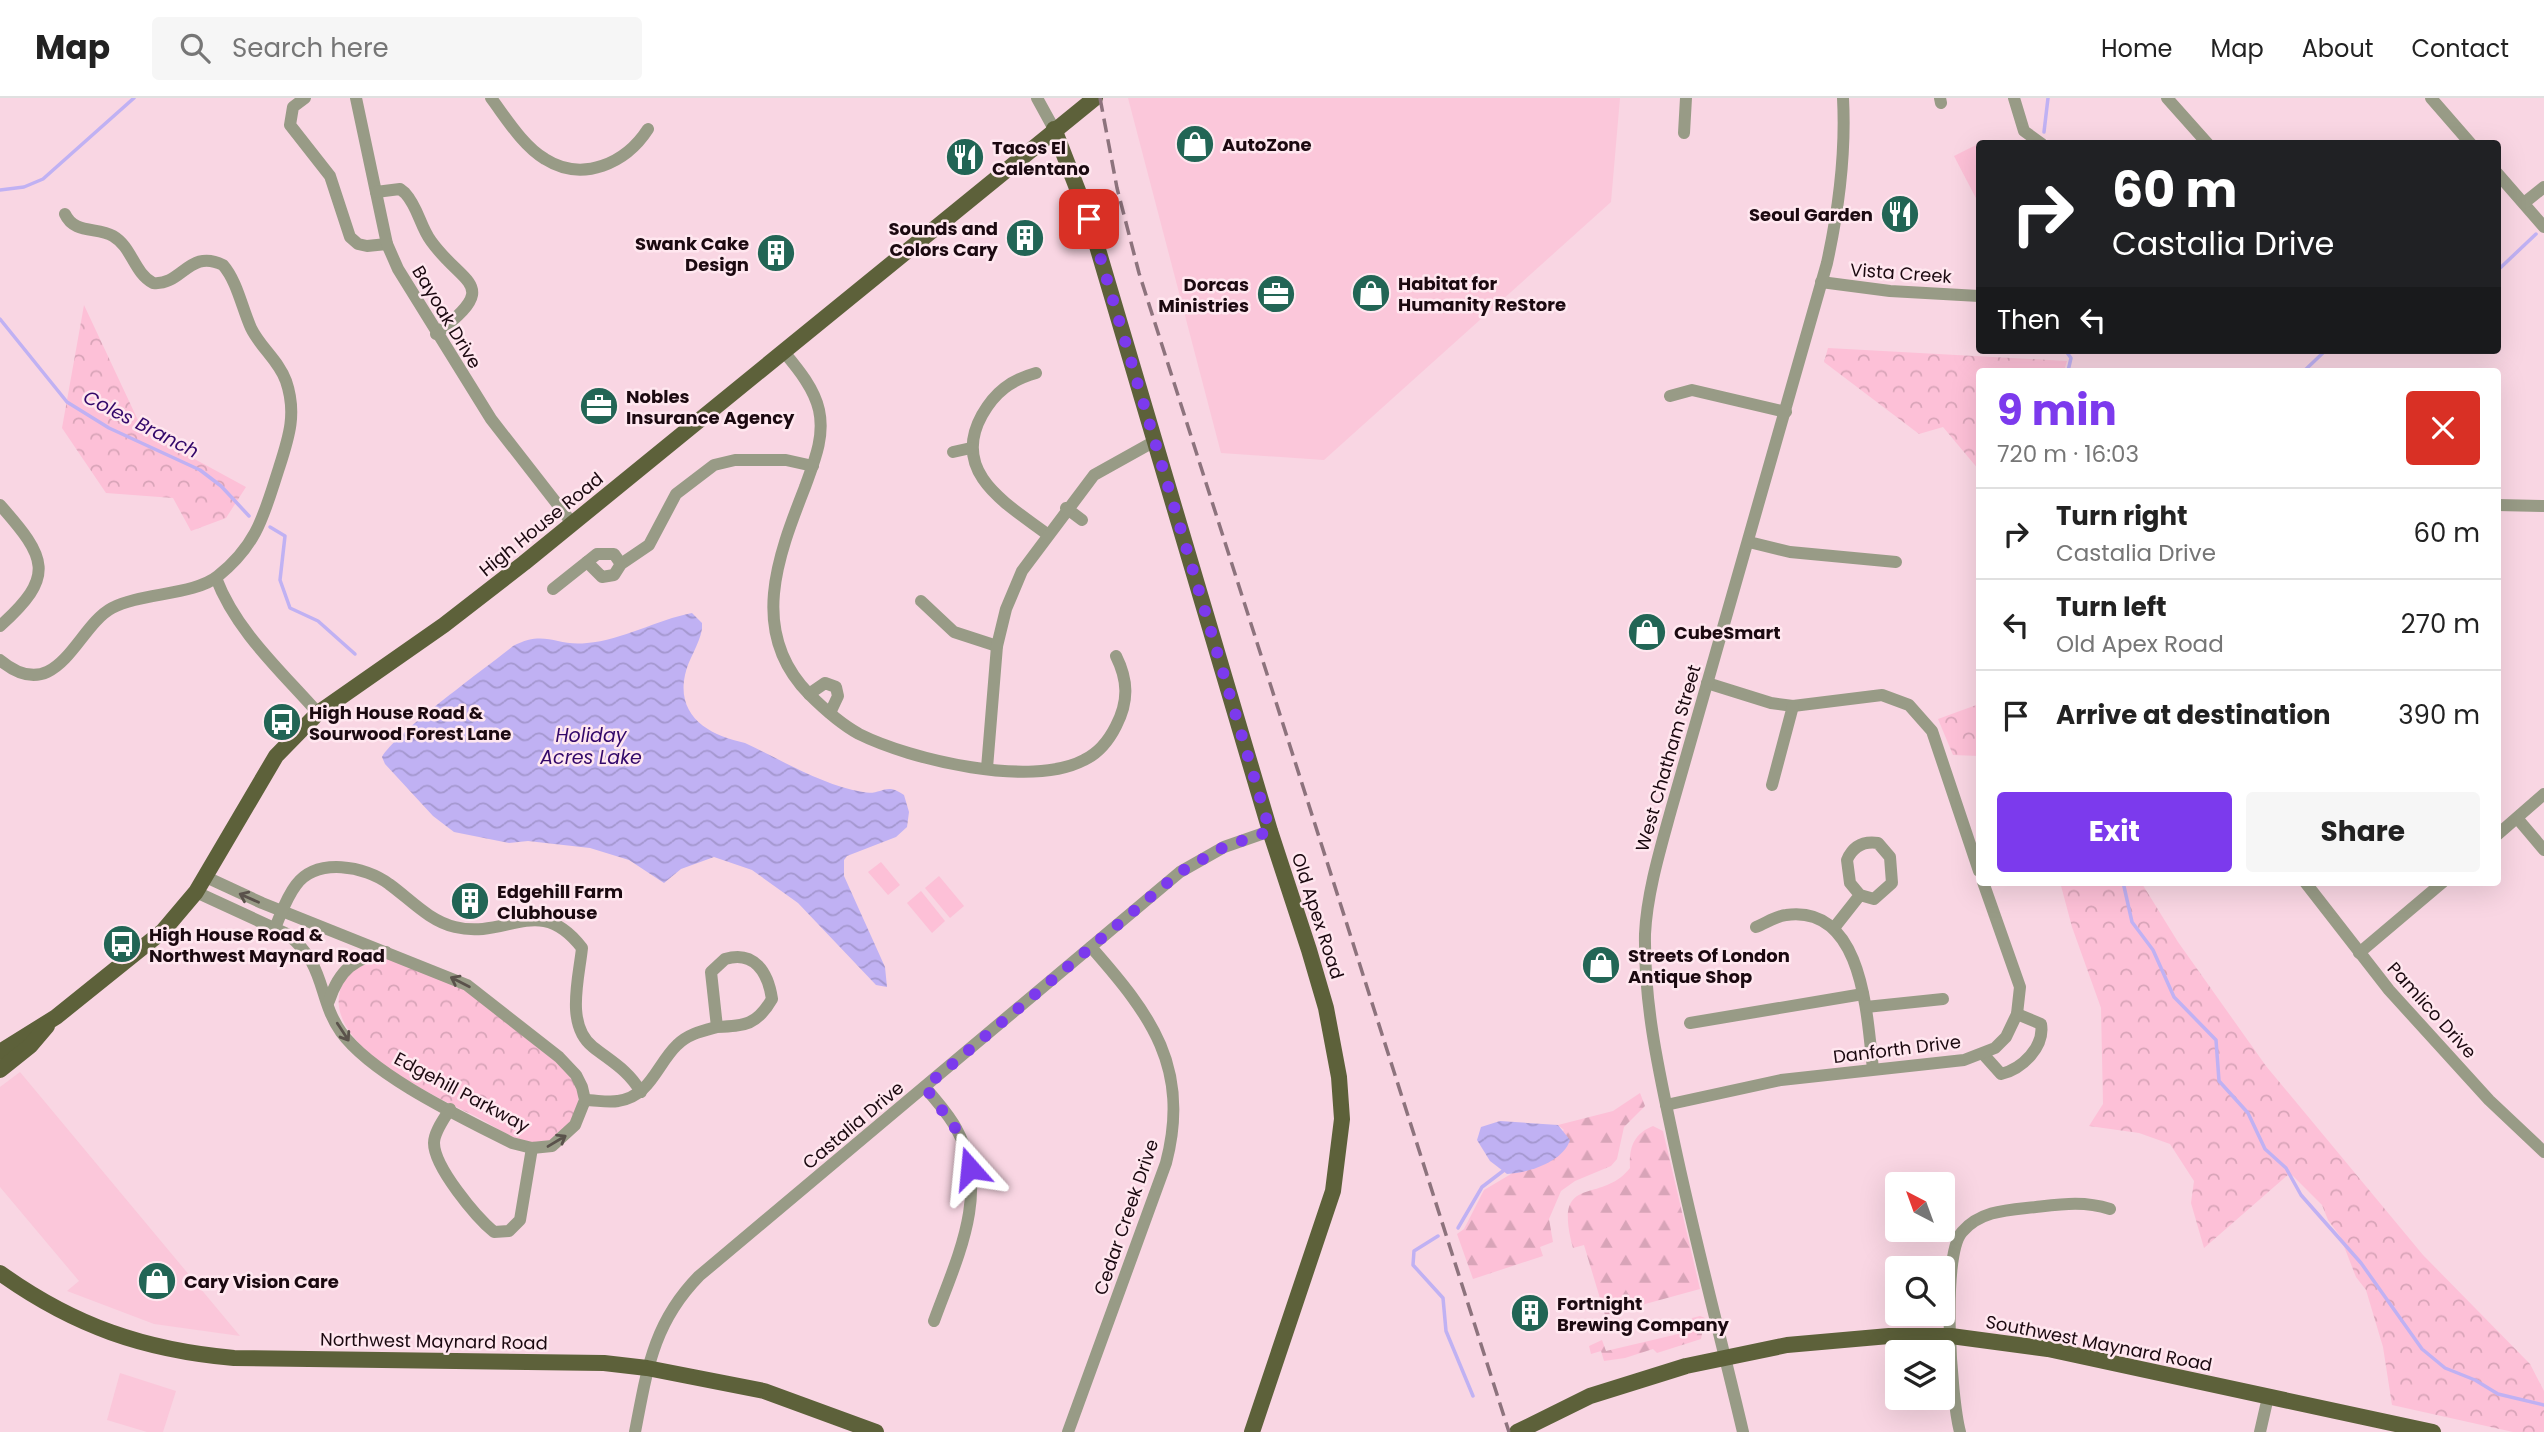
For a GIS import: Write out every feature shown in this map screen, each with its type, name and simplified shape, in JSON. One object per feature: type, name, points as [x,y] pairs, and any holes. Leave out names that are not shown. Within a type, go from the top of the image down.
[{"type":"main road","name":"High House Road","points":[[0,1052],[56,1017],[163,931],[197,892],[276,756],[318,713],[444,625],[1095,98]]},
{"type":"main road","name":"Old Apex Road","points":[[1055,129],[1089,219],[1270,831],[1326,1008],[1336,1054],[1342,1119],[1333,1191],[1252,1432]]},
{"type":"main road","name":"High House Road","points":[[0,1070],[30,1046],[56,1017]]},
{"type":"main road","name":"Northwest Maynard Road","points":[[0,1273],[61,1313],[111,1335],[185,1354],[234,1358],[604,1363],[647,1368],[764,1391],[876,1432]]},
{"type":"main road","name":"Southwest Maynard Road","points":[[1517,1432],[1607,1390],[1726,1358],[1827,1339],[1951,1336],[2048,1349],[2433,1432]]},
{"type":"street","points":[[305,98],[293,107],[290,125],[330,176],[350,237],[358,244],[367,246],[387,244]]},
{"type":"street","name":"Bayoak Drive","points":[[356,98],[387,244],[409,290],[491,419],[572,523]]},
{"type":"street","points":[[491,98],[532,148],[544,159],[562,167],[590,170],[605,165],[631,152],[648,129]]},
{"type":"street","name":"Old Apex Road","points":[[1037,98],[1055,129]]},
{"type":"street","points":[[1684,133],[1686,98]]},
{"type":"street","name":"West Chatham Street","points":[[1743,1432],[1690,1220],[1653,1050],[1647,1002],[1645,932],[1652,881],[1821,282],[1841,188],[1845,135],[1843,98]]},
{"type":"street","points":[[2014,98],[2024,131],[2036,140]]},
{"type":"street","points":[[2167,98],[2204,140]]},
{"type":"street","points":[[2431,98],[2468,140]]},
{"type":"street","points":[[2501,177],[2544,227]]},
{"type":"street","points":[[2524,203],[2544,187]]},
{"type":"street","points":[[376,192],[400,190],[405,193],[433,244],[470,281],[472,293],[468,304],[460,316],[436,334]]},
{"type":"street","points":[[0,660],[23,672],[42,672],[56,667],[77,648],[95,620],[114,606],[216,578],[247,548],[261,526],[291,429],[291,407],[285,378],[254,333],[231,276],[223,265],[203,261],[187,265],[168,282],[153,283],[113,236],[71,224],[65,214]]},
{"type":"street","name":"Vista Creek","points":[[1821,282],[1976,296]]},
{"type":"street","points":[[784,352],[813,391],[819,411],[821,435],[813,466],[781,551],[773,600],[775,625],[781,648],[792,673],[809,694],[856,732],[897,750],[945,763],[987,768],[1055,769],[1072,765],[1097,752],[1110,736],[1123,712],[1126,675],[1116,656]]},
{"type":"street","points":[[1036,373],[1016,379],[997,394],[979,420],[971,448],[978,470],[991,490],[1046,534]]},
{"type":"street","points":[[1670,397],[1692,390],[1786,412]]},
{"type":"street","points":[[987,768],[997,646],[1011,594],[1046,534],[1104,467],[1155,441]]},
{"type":"street","points":[[953,452],[971,448]]},
{"type":"street","points":[[587,562],[598,575],[606,578],[617,572],[621,564],[649,545],[677,494],[714,465],[735,460],[786,460],[813,466]]},
{"type":"street","points":[[0,505],[32,544],[39,573],[30,597],[0,626]]},
{"type":"street","points":[[2501,505],[2544,506]]},
{"type":"street","points":[[1066,508],[1082,520]]},
{"type":"street","points":[[1749,542],[1790,552],[1896,562]]},
{"type":"street","points":[[553,589],[597,554],[609,552],[618,557],[621,564]]},
{"type":"street","points":[[216,578],[237,621],[318,713]]},
{"type":"street","points":[[921,601],[954,632],[997,646]]},
{"type":"street","points":[[809,694],[825,683],[836,687],[838,696],[830,713]]},
{"type":"street","points":[[1707,683],[1764,701],[1793,706],[1882,695],[1896,699],[1916,711],[1932,731],[1976,862]]},
{"type":"street","points":[[1772,785],[1793,706]]},
{"type":"street","points":[[2501,832],[2544,794]]},
{"type":"street","points":[[2517,818],[2544,850]]},
{"type":"street","name":"Castalia Drive","points":[[635,1432],[647,1368],[660,1328],[688,1288],[1191,865],[1224,847],[1270,831]]},
{"type":"street","points":[[1868,842],[1878,843],[1890,856],[1892,883],[1874,899],[1860,895],[1850,883],[1847,860],[1857,846],[1868,842]]},
{"type":"street","points":[[275,928],[302,879],[333,867],[348,868],[386,882],[432,917],[454,927],[482,929],[536,919],[566,929],[582,948],[577,1009],[579,1029],[591,1045],[625,1070],[640,1092]]},
{"type":"street","points":[[206,877],[282,911],[455,979],[483,996],[569,1066],[582,1087],[585,1100],[618,1101],[640,1092],[679,1043],[696,1033],[716,1027],[750,1024],[761,1016],[772,999],[763,970],[748,958],[725,959],[711,972],[716,1027]]},
{"type":"street","points":[[1984,886],[2020,987],[2017,1014],[2041,1024],[2041,1040],[2020,1067],[2001,1074],[1996,1072],[1984,1055]]},
{"type":"street","name":"Pamlico Drive","points":[[2308,886],[2359,953],[2460,1069],[2544,1152]]},
{"type":"street","points":[[2359,953],[2438,886]]},
{"type":"street","name":"Edgehill Parkway","points":[[197,892],[287,934],[307,952],[338,1028],[363,1055],[384,1072],[512,1143],[532,1148],[552,1146],[566,1136],[582,1113],[585,1100]]},
{"type":"street","points":[[1834,928],[1860,895]]},
{"type":"street","points":[[1756,927],[1784,915],[1796,914],[1815,917],[1834,928],[1848,947],[1864,1000],[1873,1069]]},
{"type":"street","name":"Cedar Creek Drive","points":[[1069,1432],[1166,1163],[1174,1120],[1169,1068],[1155,1028],[1137,1001],[1091,947]]},
{"type":"street","points":[[329,1001],[340,975],[348,966],[366,956],[387,952]]},
{"type":"street","points":[[1690,1023],[1864,1000],[1943,999]]},
{"type":"street","name":"Danforth Drive","points":[[1666,1105],[1781,1080],[1984,1055],[2006,1037],[2017,1014]]},
{"type":"street","points":[[925,1087],[958,1132],[970,1168],[972,1194],[963,1240],[934,1321]]},
{"type":"street","points":[[450,1109],[433,1142],[438,1161],[482,1223],[494,1232],[509,1231],[520,1220],[532,1148]]},
{"type":"street","points":[[1960,1432],[1952,1391],[1951,1336],[1953,1251],[1962,1232],[1973,1222],[1996,1211],[2087,1202],[2110,1209]]},
{"type":"street","points":[[2260,1432],[2268,1397]]},
{"type":"shaded area","points":[[1128,98],[1620,98],[1611,202],[1324,460],[1221,453]]},
{"type":"shaded area","points":[[20,1072],[240,1336],[154,1324],[67,1291],[79,1281],[0,1187],[0,1087]]},
{"type":"shaded area","points":[[120,1373],[176,1391],[163,1432],[147,1432],[107,1420]]},
{"type":"green space","points":[[1976,145],[1976,198],[1954,156]]},
{"type":"green space","points":[[84,305],[143,431],[246,487],[226,518],[191,531],[173,498],[106,493],[62,428]]},
{"type":"green space","points":[[1828,348],[2067,361],[2065,368],[1976,368],[1976,466],[1943,427],[1919,434],[1824,362]]},
{"type":"green space","points":[[1976,705],[1976,756],[1953,755],[1938,719]]},
{"type":"green space","points":[[881,862],[900,885],[888,895],[868,872]]},
{"type":"green space","points":[[939,876],[964,906],[950,918],[925,888]]},
{"type":"green space","points":[[2061,886],[2143,886],[2178,942],[2266,1066],[2423,1255],[2530,1364],[2544,1391],[2544,1432],[2513,1432],[2392,1405],[2383,1347],[2366,1290],[2356,1277],[2340,1236],[2328,1220],[2322,1205],[2293,1176],[2289,1174],[2204,1248],[2191,1203],[2194,1181],[2170,1144],[2139,1133],[2089,1126],[2103,1104],[2101,1008],[2072,927]]},
{"type":"green space","points":[[921,891],[945,921],[932,933],[907,903]]},
{"type":"green space","points":[[379,959],[390,959],[456,985],[478,997],[558,1062],[577,1082],[579,1110],[573,1124],[551,1142],[534,1143],[518,1139],[412,1083],[366,1050],[349,1032],[340,1012],[340,991],[346,978],[355,970]]},
{"type":"green space","points":[[1640,1093],[1645,1106],[1624,1127],[1617,1159],[1611,1166],[1575,1181],[1561,1191],[1549,1219],[1553,1242],[1540,1247],[1543,1256],[1473,1279],[1457,1234],[1464,1229],[1484,1190],[1511,1174],[1564,1130],[1558,1125],[1613,1111]]},
{"type":"green space","points":[[1653,1126],[1663,1131],[1700,1289],[1605,1315],[1584,1245],[1573,1248],[1568,1224],[1569,1208],[1574,1199],[1582,1193],[1605,1186],[1630,1168],[1630,1154],[1634,1142],[1641,1133]]},
{"type":"green space","points":[[1692,1318],[1705,1318],[1701,1339],[1657,1353],[1653,1349],[1604,1361],[1601,1351],[1591,1354],[1589,1346],[1602,1340],[1606,1351],[1695,1330]]},
{"type":"water","name":"Holiday Acres Lake","points":[[692,613],[702,623],[702,629],[686,669],[684,690],[686,702],[698,722],[720,735],[745,743],[833,784],[869,793],[892,789],[904,795],[909,812],[907,827],[896,837],[847,856],[844,860],[844,876],[885,967],[887,987],[876,985],[798,903],[752,870],[714,857],[681,869],[664,883],[629,860],[590,848],[528,841],[509,843],[454,832],[433,816],[385,764],[382,757],[404,732],[513,646],[534,639],[576,644],[600,641]]},
{"type":"water","points":[[1500,1121],[1558,1125],[1570,1140],[1560,1154],[1544,1165],[1507,1174],[1490,1161],[1477,1140],[1481,1127]]},
{"type":"waterway","points":[[0,190],[24,187],[43,179],[134,98]]},
{"type":"waterway","points":[[2044,132],[2048,98]]},
{"type":"waterway","points":[[2501,267],[2536,234]]},
{"type":"waterway","name":"Coles Branch","points":[[0,319],[67,402],[109,428],[200,470],[221,486],[249,516]]},
{"type":"waterway","points":[[2068,354],[2071,358],[2069,368]]},
{"type":"waterway","points":[[2307,368],[2322,354]]},
{"type":"waterway","name":"Coles Branch","points":[[270,527],[285,536],[280,580],[290,608],[318,621],[355,654]]},
{"type":"waterway","points":[[2124,886],[2132,922],[2153,950],[2174,997],[2216,1040],[2219,1081],[2248,1113],[2265,1149],[2286,1168],[2301,1195],[2361,1263],[2422,1349],[2445,1368],[2475,1380],[2498,1394],[2544,1405]]},
{"type":"waterway","points":[[1458,1228],[1482,1187],[1503,1171]]},
{"type":"waterway","points":[[1438,1236],[1414,1251],[1413,1265],[1443,1298],[1446,1331],[1473,1396]]},
{"type":"railway","points":[[1100,98],[1117,188],[1139,273],[1509,1432]]},
{"type":"place","name":"AutoZone","points":[[1195,144]]},
{"type":"place","name":"Tacos El Calentano","points":[[965,157]]},
{"type":"place","name":"Seoul Garden","points":[[1900,214]]},
{"type":"place","name":"Sounds and Colors Cary","points":[[1025,238]]},
{"type":"place","name":"Swank Cake Design","points":[[776,253]]},
{"type":"place","name":"Habitat for Humanity ReStore","points":[[1371,293]]},
{"type":"place","name":"Dorcas Ministries","points":[[1276,294]]},
{"type":"place","name":"Nobles Insurance Agency","points":[[599,406]]},
{"type":"place","name":"CubeSmart","points":[[1647,632]]},
{"type":"place","name":"High House Road & Sourwood Forest Lane","points":[[282,722]]},
{"type":"place","name":"Edgehill Farm Clubhouse","points":[[470,901]]},
{"type":"place","name":"High House Road & Northwest Maynard Road","points":[[122,944]]},
{"type":"place","name":"Streets Of London Antique Shop","points":[[1601,965]]},
{"type":"place","name":"Cary Vision Care","points":[[157,1281]]},
{"type":"place","name":"Fortnight Brewing Company","points":[[1530,1313]]},
{"type":"route","points":[[970,1168],[967,1154],[952,1121],[925,1087],[1180,872],[1224,847],[1270,831],[1089,219]]}]
